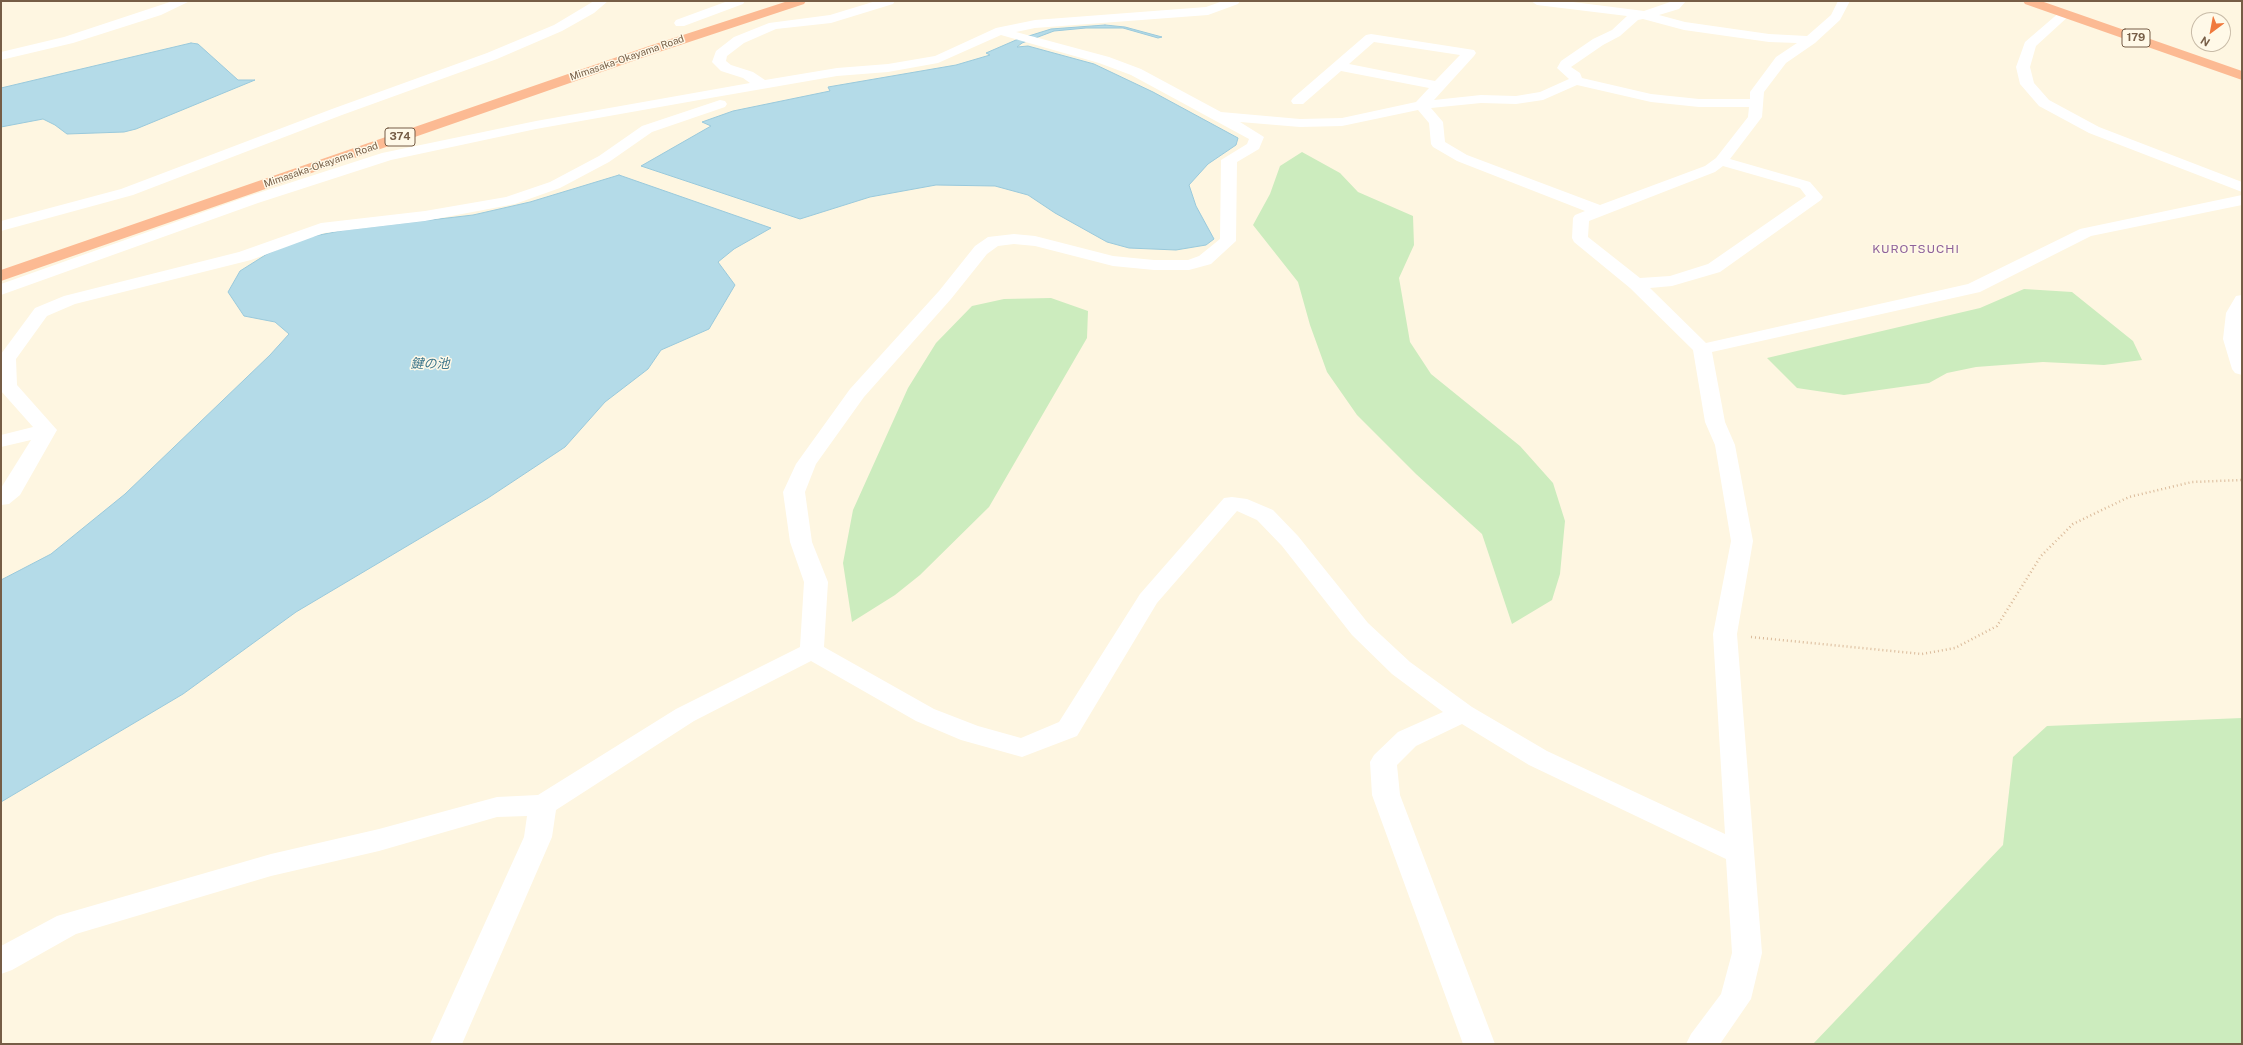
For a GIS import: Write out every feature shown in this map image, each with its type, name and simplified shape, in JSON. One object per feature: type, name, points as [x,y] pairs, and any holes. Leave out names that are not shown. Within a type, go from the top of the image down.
[{"type":"highway","name":"Mimasaka-Okayama Road","points":[[1,266],[658,40],[778,1]]},
{"type":"highway","name":"Mimasaka-Okayama Road","points":[[1,276],[654,49],[800,1]]},
{"type":"highway","name":"179","points":[[2029,1],[2242,76]]},
{"type":"street","points":[[1,56],[68,40],[157,12],[184,1]]},
{"type":"street","points":[[1,226],[127,192],[191,169],[337,112],[492,56],[558,28],[590,10],[602,1]]},
{"type":"street","points":[[680,24],[739,1]]},
{"type":"street","points":[[762,85],[748,75],[726,68],[719,62],[721,54],[739,40],[773,26],[831,19],[889,1]]},
{"type":"street","points":[[1,290],[252,200],[387,156],[536,126],[762,85],[837,72],[888,68],[938,59],[1000,32],[1035,24],[1208,11],[1234,1]]},
{"type":"street","points":[[1537,1],[1644,15],[1684,26],[1770,38],[1810,40]]},
{"type":"street","points":[[1576,81],[1575,76],[1564,68],[1566,64],[1598,42],[1616,33],[1634,17],[1675,6],[1680,1]]},
{"type":"street","points":[[1702,1044],[1735,999],[1747,953],[1725,634],[1742,541],[1725,445],[1715,422],[1702,349],[1636,284],[1580,238],[1581,218],[1598,210],[1710,169],[1720,161],[1755,117],[1757,92],[1781,60],[1810,40],[1836,17],[1844,1]]},
{"type":"street","points":[[1111,6],[1118,18]]},
{"type":"street","points":[[2065,14],[2030,45],[2023,67],[2027,84],[2044,103],[2067,117],[2094,130],[2242,187]]},
{"type":"street","points":[[825,33],[843,28]]},
{"type":"street","points":[[812,651],[816,582],[801,542],[794,492],[806,464],[856,393],[945,296],[980,250],[994,241],[1014,239],[1035,241],[1113,261],[1147,265],[1189,265],[1205,260],[1228,241],[1229,160],[1254,146],[1257,137],[1136,72],[1110,62],[1000,32]]},
{"type":"street","points":[[1298,100],[1371,38],[1468,53],[1421,105]]},
{"type":"street","points":[[730,47],[751,41],[776,39]]},
{"type":"street","points":[[1338,66],[1438,86]]},
{"type":"street","points":[[47,430],[7,386],[7,359],[41,312],[70,300],[120,289],[245,256],[321,228],[425,216],[509,201],[556,185],[604,159],[647,129],[734,100],[799,89],[837,72]]},
{"type":"street","points":[[1218,116],[1253,117],[1300,123],[1342,122],[1421,105],[1481,99],[1516,100],[1543,96],[1576,81],[1651,98],[1699,103],[1756,104]]},
{"type":"street","points":[[1421,105],[1436,122],[1438,144],[1462,158],[1598,210]]},
{"type":"street","points":[[1636,284],[1672,281],[1714,268],[1815,197],[1805,185],[1720,161]]},
{"type":"street","points":[[1702,349],[1947,296],[1974,288],[2086,232],[2242,200]]},
{"type":"street","points":[[2242,300],[2235,313],[2232,339],[2242,369]]},
{"type":"street","points":[[1,441],[47,430]]},
{"type":"street","points":[[1,499],[12,490],[47,430]]},
{"type":"street","points":[[812,651],[925,715],[970,733],[1022,748],[1068,729],[1148,600],[1232,502],[1247,506],[1265,515],[1290,541],[1360,629],[1401,668],[1463,713],[1538,758],[1740,853]]},
{"type":"street","points":[[1,961],[67,925],[271,865],[379,840],[497,807],[543,805],[685,715],[812,651]]},
{"type":"street","points":[[1463,713],[1407,739],[1383,762],[1386,796],[1480,1044]]},
{"type":"street","points":[[446,1044],[538,837],[543,805]]},
{"type":"path","points":[[1725,634],[1922,654],[1955,648],[1997,626],[2040,556],[2073,524],[2129,497],[2192,482],[2242,480]]},
{"type":"green space","points":[[1302,152],[1340,173],[1358,192],[1413,216],[1414,245],[1399,278],[1410,342],[1431,374],[1520,446],[1553,483],[1565,521],[1560,574],[1552,600],[1512,624],[1482,534],[1416,474],[1357,415],[1327,372],[1310,325],[1298,282],[1253,225],[1270,194],[1280,166]]},
{"type":"green space","points":[[2024,289],[2072,292],[2133,341],[2142,360],[2104,365],[2043,362],[1976,367],[1947,373],[1929,383],[1844,395],[1797,388],[1767,358],[1980,308]]},
{"type":"green space","points":[[1051,298],[1088,311],[1087,338],[989,507],[920,575],[895,595],[852,622],[843,563],[853,510],[908,388],[936,343],[972,306],[1004,299]]},
{"type":"green space","points":[[2242,718],[2242,1044],[1813,1044],[2003,845],[2013,757],[2047,726]]},
{"type":"water","points":[[1105,25],[1125,27],[1162,37],[1158,38],[1123,28],[1086,28],[1054,31],[1022,43],[1017,47],[1028,46],[1094,64],[1153,92],[1238,138],[1236,145],[1208,164],[1189,185],[1196,206],[1214,239],[1206,245],[1176,250],[1129,248],[1107,242],[1055,213],[1028,195],[995,186],[936,185],[870,197],[800,219],[641,166],[711,126],[702,122],[733,111],[830,91],[828,87],[956,65],[990,55],[986,53],[1016,40],[1051,29]]},
{"type":"water","points":[[191,43],[198,44],[238,80],[255,80],[136,129],[124,132],[67,134],[55,125],[43,119],[1,127],[1,88]]},
{"type":"water","name":"鍵の池","points":[[619,175],[771,228],[734,249],[718,262],[735,285],[709,329],[661,350],[648,369],[605,402],[565,447],[488,498],[296,612],[183,694],[1,802],[1,580],[51,554],[125,494],[270,355],[289,334],[275,322],[244,316],[228,292],[240,271],[267,254],[304,238],[345,230],[473,215],[530,202]]},
{"type":"district","name":"KUROTSUCHI","points":[[1916,249]]}]
